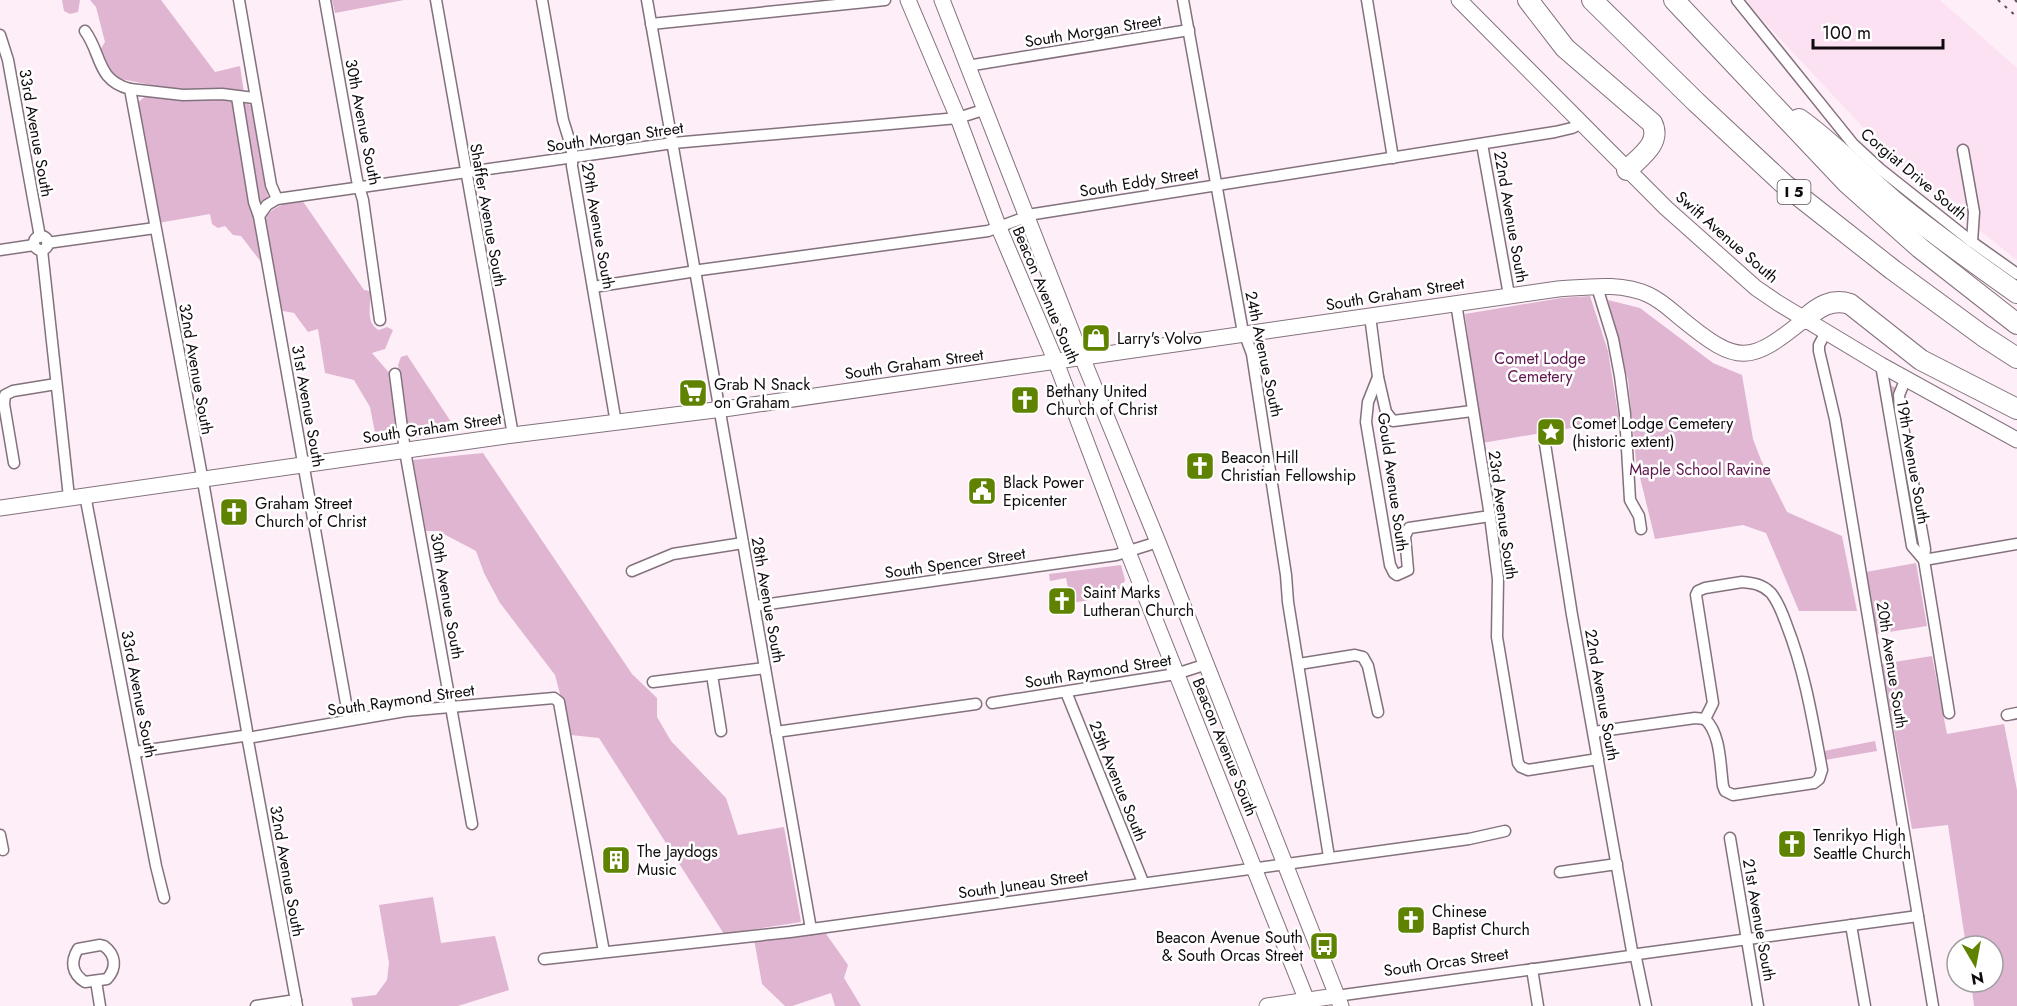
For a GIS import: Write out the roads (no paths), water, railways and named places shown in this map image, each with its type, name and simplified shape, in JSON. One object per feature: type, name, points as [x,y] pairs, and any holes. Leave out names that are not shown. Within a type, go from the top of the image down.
[{"type":"highway","points":[[1528,0],[1565,48],[1652,123],[1655,133],[1653,144],[1627,170]]},
{"type":"highway","name":"I 5","points":[[1592,0],[1695,102],[1785,185],[1893,270],[2017,358]]},
{"type":"highway","points":[[1674,0],[1846,182],[1920,248],[2017,324]]},
{"type":"highway","points":[[1762,92],[1821,135],[1894,201],[1935,234],[2017,293]]},
{"type":"highway","points":[[1805,318],[1816,309],[1829,303],[1851,304],[1921,360],[2017,409]]},
{"type":"street","points":[[239,0],[254,99],[271,185],[277,199],[267,205],[259,216]]},
{"type":"street","name":"30th Avenue South","points":[[325,0],[380,320]]},
{"type":"street","name":"Shaffer Avenue South","points":[[436,0],[513,435]]},
{"type":"street","name":"29th Avenue South","points":[[542,0],[563,120],[572,149],[616,423]]},
{"type":"street","name":"28th Avenue South","points":[[647,0],[810,929]]},
{"type":"street","points":[[651,24],[885,0]]},
{"type":"street","name":"Beacon Avenue South","points":[[908,0],[958,118],[999,228],[1056,363],[1176,674],[1308,1003]]},
{"type":"street","name":"Beacon Avenue South","points":[[942,0],[1082,358],[1207,664],[1338,1001]]},
{"type":"street","name":"24th Avenue South","points":[[1183,0],[1242,327],[1252,354],[1260,398],[1288,602],[1329,857]]},
{"type":"street","points":[[1367,0],[1393,158]]},
{"type":"street","name":"Swift Avenue South","points":[[1459,0],[1627,170],[1733,269],[1778,303],[1826,332],[2017,440]]},
{"type":"street","name":"Corgiat Drive South","points":[[1737,0],[1853,144],[1880,169],[1972,242],[2017,274]]},
{"type":"street","name":"South Morgan Street","points":[[967,66],[1189,30]]},
{"type":"street","points":[[85,31],[92,40],[101,70],[113,82],[130,89],[183,95],[222,94],[254,99]]},
{"type":"street","name":"33rd Avenue South","points":[[0,35],[8,60],[41,244],[56,384],[77,496],[135,752],[164,898]]},
{"type":"street","name":"32nd Avenue South","points":[[130,89],[297,1003]]},
{"type":"street","name":"31st Avenue South","points":[[237,97],[254,202],[259,216],[349,720]]},
{"type":"street","name":"South Morgan Street","points":[[277,199],[673,143],[958,118],[984,110]]},
{"type":"street","name":"South Eddy Street","points":[[593,287],[977,232],[999,228],[1026,216],[1565,131],[1582,123]]},
{"type":"street","name":"22nd Avenue South","points":[[1482,144],[1509,295]]},
{"type":"street","points":[[1964,150],[1974,212],[1972,242]]},
{"type":"street","points":[[0,250],[155,228]]},
{"type":"street","points":[[1597,287],[1613,339],[1620,375],[1625,414],[1630,500],[1639,516],[1641,529]]},
{"type":"street","name":"South Graham Street","points":[[0,508],[513,435],[719,410],[1056,363],[1509,295],[1597,287],[1630,289],[1652,296],[1708,341],[1732,352],[1750,353],[1763,350],[1805,318]]},
{"type":"street","name":"23rd Avenue South","points":[[1456,303],[1490,516],[1498,579],[1497,637],[1517,759],[1521,767],[1528,770],[1598,759]]},
{"type":"street","name":"Gould Avenue South","points":[[1370,316],[1378,376],[1386,412],[1393,421],[1472,411]]},
{"type":"street","name":"20th Avenue South","points":[[1826,332],[1819,345],[1819,351],[1835,419],[1933,1006]]},
{"type":"street","name":"19th Avenue South","points":[[1881,365],[1912,546],[1924,560]]},
{"type":"street","name":"30th Avenue South","points":[[395,374],[405,451],[472,824]]},
{"type":"street","name":"Gould Avenue South","points":[[1378,376],[1368,402],[1366,422],[1390,565],[1394,573],[1397,575],[1408,570],[1406,531],[1413,527],[1490,516]]},
{"type":"street","name":"19th Avenue South","points":[[1906,378],[1900,390],[1899,402],[1925,549],[1924,560],[1949,713]]},
{"type":"street","points":[[14,463],[4,404],[5,395],[13,390],[56,384]]},
{"type":"street","name":"22nd Avenue South","points":[[1545,444],[1593,732],[1634,955],[1646,1006]]},
{"type":"street","name":"South Spencer Street","points":[[755,606],[1128,552],[1158,542]]},
{"type":"street","points":[[633,571],[673,554],[743,543]]},
{"type":"street","points":[[1924,560],[2017,544]]},
{"type":"street","points":[[1593,732],[1695,718],[1705,719],[1714,729],[1723,786],[1730,794],[1810,784],[1819,779],[1822,770],[1804,680],[1785,620],[1776,600],[1770,592],[1757,583],[1742,582],[1698,591],[1696,604],[1713,703],[1705,719]]},
{"type":"street","points":[[1299,664],[1355,655],[1363,657],[1368,666],[1377,712]]},
{"type":"street","name":"South Raymond Street","points":[[992,703],[1176,674],[1207,664]]},
{"type":"street","points":[[653,682],[765,668]]},
{"type":"street","points":[[712,675],[721,731]]},
{"type":"street","name":"25th Avenue South","points":[[1066,692],[1143,882]]},
{"type":"street","name":"South Raymond Street","points":[[135,752],[327,726],[349,720],[451,706],[554,698],[558,702],[604,952]]},
{"type":"street","points":[[776,732],[976,704]]},
{"type":"street","name":"South Juneau Street","points":[[544,959],[810,929],[1469,839],[1505,831]]},
{"type":"street","points":[[0,836],[3,850]]},
{"type":"street","name":"21st Avenue South","points":[[1730,838],[1758,1006]]},
{"type":"street","points":[[1560,872],[1617,864]]},
{"type":"street","name":"South Orcas Street","points":[[1267,1006],[1338,1001],[1532,969],[1918,916]]},
{"type":"street","points":[[1851,925],[1865,1006]]},
{"type":"street","points":[[1532,969],[1538,1006]]},
{"type":"street","points":[[96,981],[100,1006]]},
{"type":"street","points":[[256,1006],[297,1003]]},
{"type":"railway","points":[[1998,0],[2017,17]]},
{"type":"place","name":"Larry's Volvo","points":[[1096,338]]},
{"type":"place","name":"Grab N Snack on Graham","points":[[693,393]]},
{"type":"place","name":"Bethany United Church of Christ","points":[[1025,400]]},
{"type":"place","name":"Comet Lodge Cemetery (historic extent)","points":[[1551,432]]},
{"type":"place","name":"Beacon Hill Christian Fellowship","points":[[1200,466]]},
{"type":"place","name":"Black Power Epicenter","points":[[982,491]]},
{"type":"place","name":"Graham Street Church of Christ","points":[[234,512]]},
{"type":"place","name":"Saint Marks Lutheran Church","points":[[1062,601]]},
{"type":"place","name":"Tenrikyo High Seattle Church","points":[[1792,844]]},
{"type":"place","name":"The Jaydogs Music","points":[[616,860]]},
{"type":"place","name":"Chinese Baptist Church","points":[[1411,920]]},
{"type":"place","name":"Beacon Avenue South & South Orcas Street","points":[[1324,946]]},
{"type":"park label","name":"Comet Lodge Cemetery","points":[[1540,367]]},
{"type":"park label","name":"Maple School Ravine","points":[[1700,469]]}]
